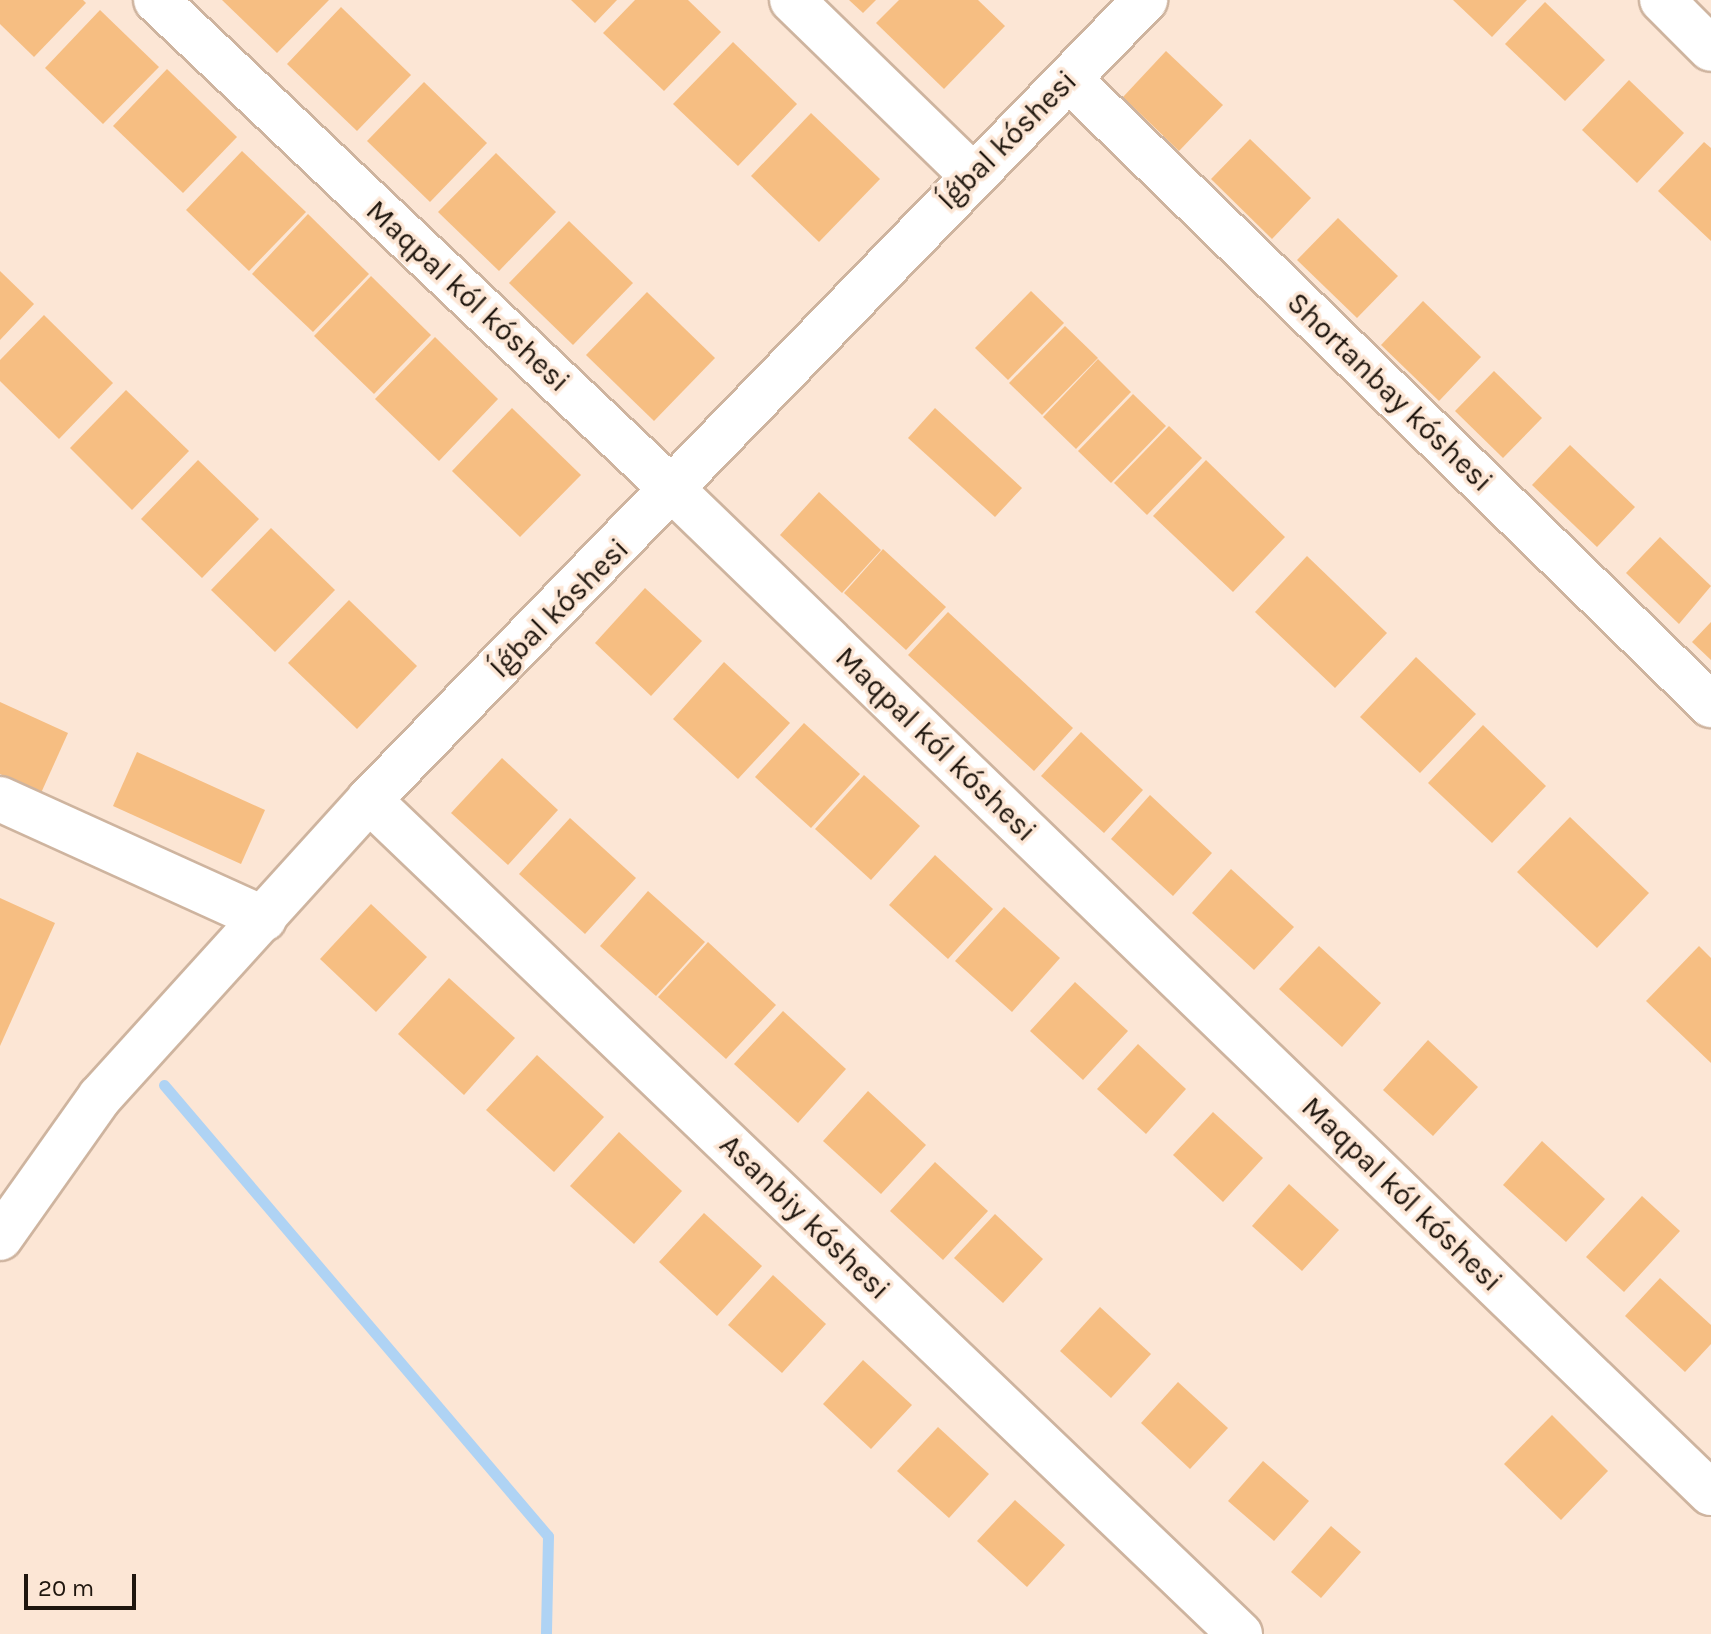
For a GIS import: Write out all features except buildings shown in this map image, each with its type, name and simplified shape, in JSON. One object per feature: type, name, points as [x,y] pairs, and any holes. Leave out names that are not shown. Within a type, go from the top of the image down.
[{"type":"street","name":"Maqpal kól kóshesi","points":[[156,0],[674,491],[1711,1493]]},
{"type":"street","points":[[792,0],[971,174]]},
{"type":"street","name":"Íǵbal kóshesi","points":[[0,1238],[100,1097],[369,800],[674,491],[971,174],[1145,0]]},
{"type":"street","points":[[1662,0],[1711,49]]},
{"type":"street","name":"Shortanbay kóshesi","points":[[1069,79],[1711,705]]},
{"type":"street","points":[[0,799],[264,919]]},
{"type":"street","name":"Asanbiy kóshesi","points":[[369,800],[1240,1634]]},
{"type":"waterway","points":[[164,1085],[548,1536],[546,1634]]}]
